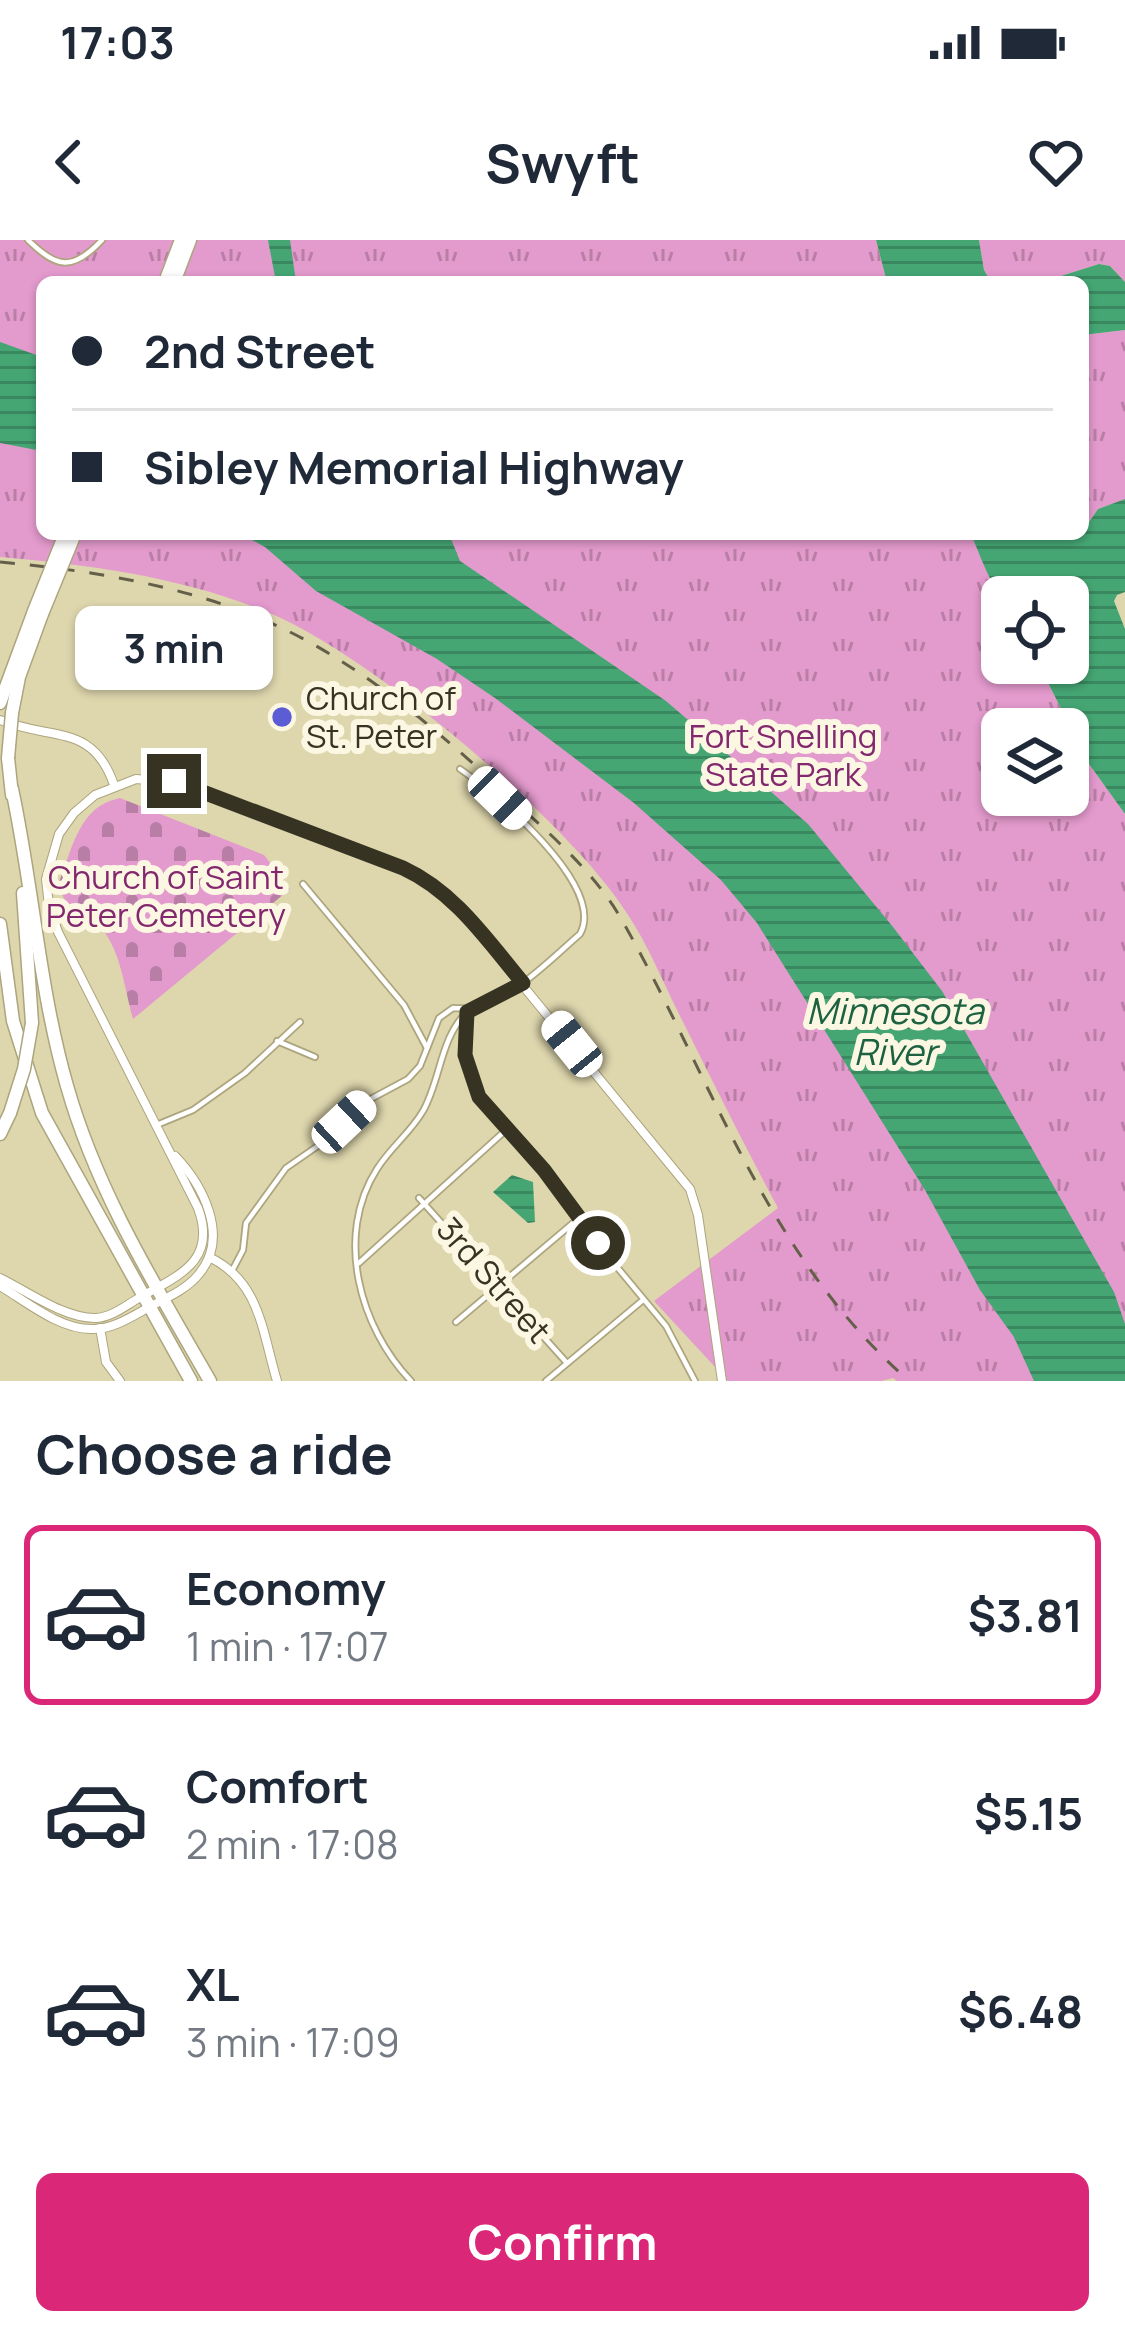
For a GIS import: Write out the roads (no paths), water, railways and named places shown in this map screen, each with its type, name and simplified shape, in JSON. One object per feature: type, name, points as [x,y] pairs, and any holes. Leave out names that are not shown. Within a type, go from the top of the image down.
[{"type":"highway","points":[[167,276],[185,240]]},
{"type":"highway","points":[[176,276],[185,240]]},
{"type":"highway","points":[[0,1133],[20,1085],[32,1023],[6,717],[63,540]]},
{"type":"highway","points":[[0,703],[72,540]]},
{"type":"highway","points":[[12,789],[67,1087],[103,1186],[210,1381]]},
{"type":"highway","points":[[0,924],[13,1021],[38,1105],[191,1381]]},
{"type":"main road","points":[[6,717],[86,742],[98,751],[114,785]]},
{"type":"main road","points":[[0,1282],[72,1313],[99,1317],[192,1281],[214,1237],[210,1215],[58,932],[47,898],[49,860],[63,826],[86,802],[114,785],[146,778],[182,783],[414,873],[454,902],[690,1189],[698,1215],[722,1381]]},
{"type":"main road","points":[[204,1255],[232,1269],[250,1293],[277,1381]]},
{"type":"main road","points":[[0,1282],[67,1324],[100,1329],[120,1324],[145,1302]]},
{"type":"main road","points":[[99,1317],[106,1362],[120,1381]]},
{"type":"street","points":[[28,240],[51,259],[68,263],[79,262],[102,240]]},
{"type":"street","points":[[411,1381],[386,1350],[362,1298],[358,1223],[370,1181],[421,1115],[452,1028],[467,1012],[523,983],[580,934],[585,915],[554,855],[500,798],[460,769]]},
{"type":"street","points":[[303,884],[404,1005],[427,1048]]},
{"type":"street","points":[[232,1269],[243,1250],[246,1223],[286,1168],[322,1143],[367,1101],[408,1079],[440,1018],[453,1008],[467,1012]]},
{"type":"street","points":[[467,1012],[465,1055],[479,1097],[544,1170],[675,1338],[695,1381]]},
{"type":"street","points":[[159,1124],[194,1110],[245,1073],[300,1022]]},
{"type":"street","points":[[277,1041],[314,1058]]},
{"type":"street","points":[[357,1265],[422,1200],[506,1130]]},
{"type":"street","name":"3rd Street","points":[[422,1200],[567,1364]]},
{"type":"street","points":[[456,1322],[579,1218]]},
{"type":"street","points":[[546,1381],[644,1299]]},
{"type":"water","points":[[268,240],[290,240],[295,276],[275,276]]},
{"type":"water","points":[[876,240],[979,240],[988,276],[885,276]]},
{"type":"water","points":[[1099,264],[1110,266],[1125,282],[1125,330],[1089,334],[1089,276],[1061,276]]},
{"type":"water","points":[[0,342],[36,355],[36,450],[0,443]]},
{"type":"water","points":[[1125,499],[1125,592],[1114,601],[1125,629],[1125,814],[1089,764],[1089,708],[1061,708],[1049,684],[1089,684],[1089,576],[989,576],[974,540],[1089,540],[1089,522],[1098,509]]},
{"type":"water","name":"Minnesota River","points":[[252,540],[451,540],[460,561],[666,701],[808,824],[942,991],[1114,1292],[1125,1324],[1125,1381],[1034,1381],[1014,1337],[980,1290],[925,1190],[757,923],[721,880],[634,803],[495,698],[437,659],[316,591]]},
{"type":"water","points":[[512,1175],[533,1182],[535,1222],[528,1223],[493,1192]]},
{"type":"railway","points":[[0,562],[148,584],[256,617],[319,648],[374,683],[477,767],[567,851],[611,903],[780,1223],[859,1332],[909,1381]]},
{"type":"place","name":"Church of St. Peter","points":[[282,717]]},
{"type":"park label","name":"Fort Snelling State Park","points":[[783,755]]},
{"type":"park label","name":"Church of Saint Peter Cemetery","points":[[166,896]]}]
